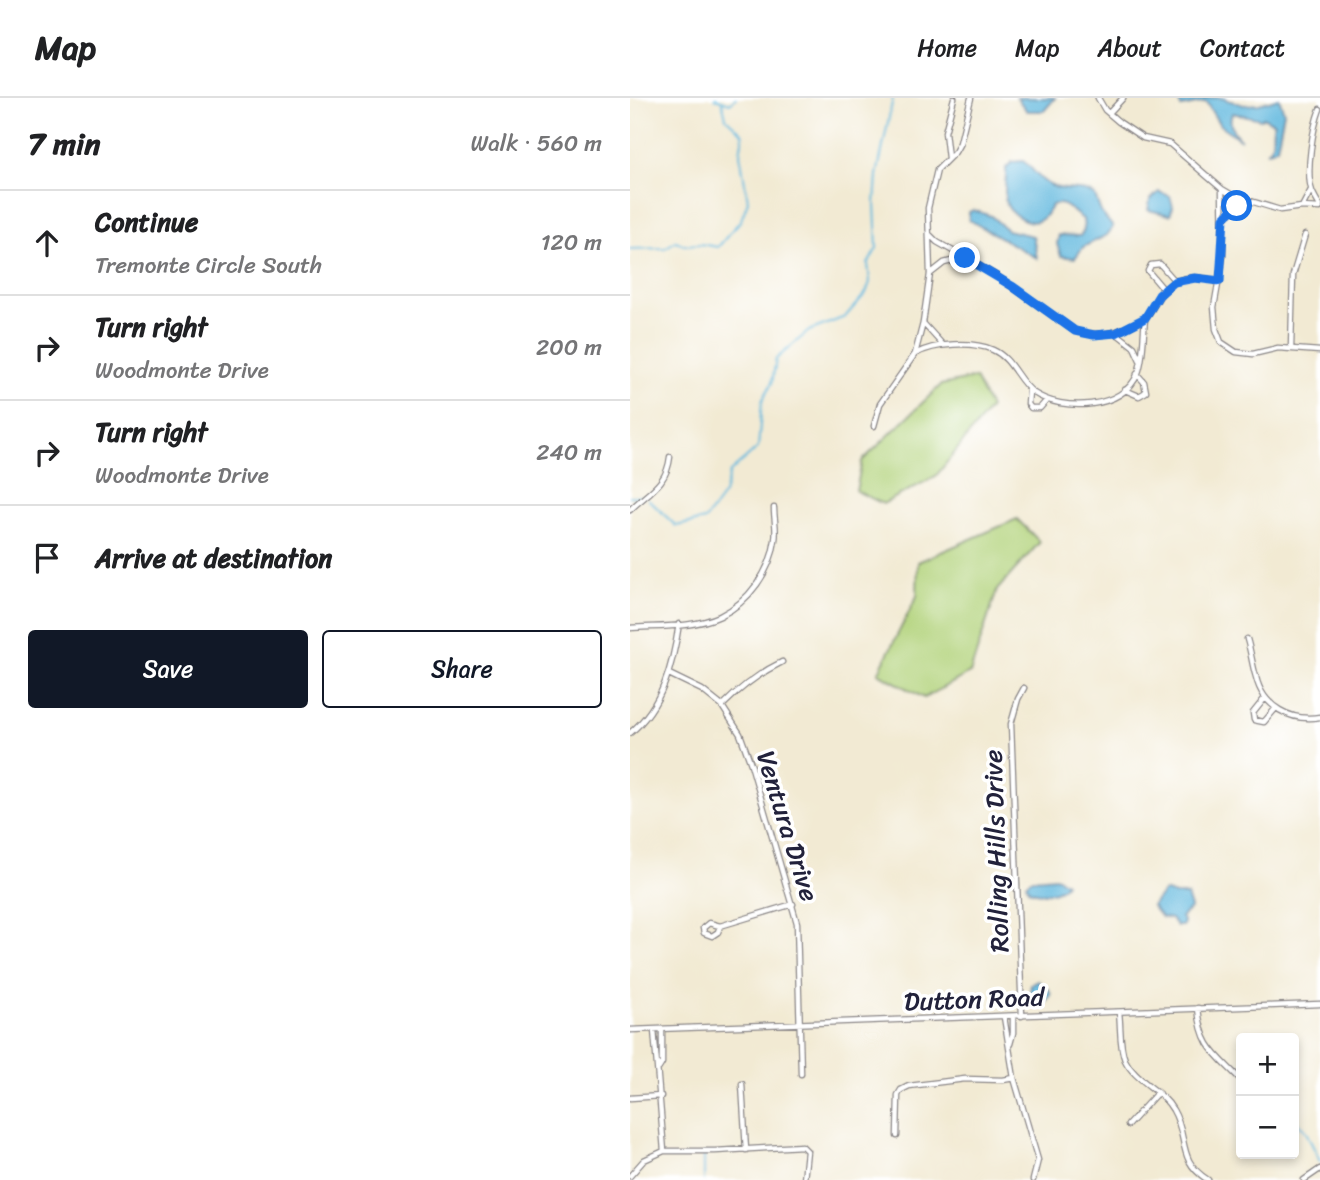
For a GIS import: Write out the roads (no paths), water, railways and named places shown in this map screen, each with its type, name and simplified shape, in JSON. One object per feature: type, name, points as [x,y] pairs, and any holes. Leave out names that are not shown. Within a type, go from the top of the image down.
[{"type":"street","points":[[948,158],[946,132],[954,98]]},
{"type":"street","points":[[874,426],[880,404],[915,354],[923,323],[930,274],[927,214],[935,175],[960,143],[971,98]]},
{"type":"street","points":[[1098,98],[1109,113],[1143,138],[1170,144],[1222,189],[1247,201],[1280,211],[1302,206],[1320,207],[1311,189]]},
{"type":"street","points":[[1109,113],[1122,98]]},
{"type":"street","points":[[1302,206],[1311,189],[1312,145],[1320,109]]},
{"type":"street","points":[[1222,189],[1224,218],[1220,281],[1214,307],[1216,329],[1221,342],[1236,352],[1253,354],[1278,348],[1320,351]]},
{"type":"street","points":[[1224,218],[1247,201]]},
{"type":"street","points":[[928,234],[1012,286],[1075,331],[1094,335],[1116,333],[1145,318]]},
{"type":"street","points":[[1291,348],[1293,275],[1305,235]]},
{"type":"street","points":[[930,274],[944,263],[965,258]]},
{"type":"street","points":[[1164,290],[1150,275],[1148,271],[1151,265],[1160,264],[1175,281]]},
{"type":"street","points":[[915,354],[943,345],[976,346],[997,352],[1006,358],[1030,390],[1047,400],[1072,405],[1102,401],[1116,397],[1138,374],[1145,318],[1164,290],[1175,281],[1195,278],[1220,281]]},
{"type":"street","points":[[923,323],[943,345]]},
{"type":"street","points":[[1116,333],[1133,347],[1140,361]]},
{"type":"street","points":[[1125,390],[1143,396],[1147,388],[1138,374]]},
{"type":"street","points":[[1030,390],[1028,404],[1031,408],[1040,408],[1047,400]]},
{"type":"street","points":[[631,506],[663,481],[669,468],[670,457]]},
{"type":"street","points":[[630,628],[696,623],[720,616],[752,592],[772,556],[776,538],[774,508]]},
{"type":"street","points":[[630,733],[649,713],[662,692],[674,659],[679,624]]},
{"type":"street","points":[[1247,639],[1256,678],[1265,698],[1276,708],[1299,718],[1320,717]]},
{"type":"street","points":[[722,706],[740,688],[782,662]]},
{"type":"street","name":"Ventura Drive","points":[[669,674],[702,690],[722,706],[740,734],[751,764],[797,923],[801,1073]]},
{"type":"street","name":"Rolling Hills Drive","points":[[1022,1016],[1011,723],[1024,688]]},
{"type":"street","points":[[1265,698],[1253,713],[1254,720],[1264,722],[1276,708]]},
{"type":"street","points":[[720,926],[793,904]]},
{"type":"street","name":"Dutton Road","points":[[630,1030],[1320,1003]]},
{"type":"street","points":[[1198,1008],[1201,1033],[1206,1044],[1236,1075]]},
{"type":"street","points":[[1119,1012],[1126,1062],[1170,1105],[1181,1129],[1184,1152],[1207,1180]]},
{"type":"street","points":[[1010,1045],[1013,1016]]},
{"type":"street","points":[[1004,1017],[1014,1078],[1038,1160],[1033,1180]]},
{"type":"street","points":[[654,1030],[664,1151]]},
{"type":"street","points":[[659,1068],[662,1063],[662,1030]]},
{"type":"street","points":[[1006,1034],[1013,1033]]},
{"type":"street","points":[[897,1136],[898,1095],[909,1086],[965,1079],[1014,1078]]},
{"type":"street","points":[[743,1084],[746,1150]]},
{"type":"street","points":[[1128,1125],[1157,1093]]},
{"type":"street","points":[[630,1098],[661,1096]]},
{"type":"street","points":[[630,1176],[644,1160],[664,1151],[802,1146],[807,1151],[804,1180]]},
{"type":"street","points":[[1304,1180],[1320,1169]]},
{"type":"water","points":[[1017,98],[1055,98],[1044,111],[1027,111]]},
{"type":"water","points":[[1177,98],[1221,98],[1244,105],[1279,98],[1284,112],[1277,147],[1266,151],[1272,142],[1274,123],[1263,117],[1261,119],[1232,113],[1232,128],[1241,140],[1220,125],[1206,102],[1181,107]]},
{"type":"water","points":[[1023,161],[1047,184],[1084,191],[1095,196],[1101,212],[1113,227],[1107,235],[1083,247],[1075,258],[1061,256],[1057,244],[1059,235],[1080,236],[1084,230],[1083,219],[1061,204],[1052,205],[1043,218],[1037,221],[1026,220],[1011,211],[1005,198],[1006,168],[1012,162]]},
{"type":"water","points":[[1159,192],[1170,196],[1173,207],[1170,215],[1148,210],[1150,200]]},
{"type":"water","points":[[973,210],[991,216],[1007,230],[1033,236],[1037,258],[969,220],[969,212]]},
{"type":"water","points":[[1056,877],[1066,883],[1054,891],[1034,892],[1029,890],[1026,884],[1031,879]]},
{"type":"water","points":[[1164,891],[1174,895],[1187,895],[1191,908],[1181,917],[1184,923],[1182,926],[1177,926],[1171,919],[1161,917],[1152,906]]},
{"type":"water","points":[[1038,981],[1051,995],[1045,1002],[1034,1000],[1030,996],[1031,984]]},
{"type":"waterway","points":[[715,98],[730,103],[736,98]]},
{"type":"waterway","points":[[648,499],[676,526],[705,520],[724,494],[730,472],[758,448],[762,401],[772,383],[776,359],[809,331],[845,317],[866,293],[870,282],[868,264],[877,248],[877,175],[893,98]]},
{"type":"waterway","points":[[630,249],[665,248],[676,241],[684,245],[718,247],[741,220],[748,201],[740,154],[743,134],[726,118],[722,101]]},
{"type":"waterway","points":[[630,496],[642,497]]},
{"type":"waterway","points":[[1299,1124],[1320,1161]]},
{"type":"waterway","points":[[704,1154],[704,1180]]}]
